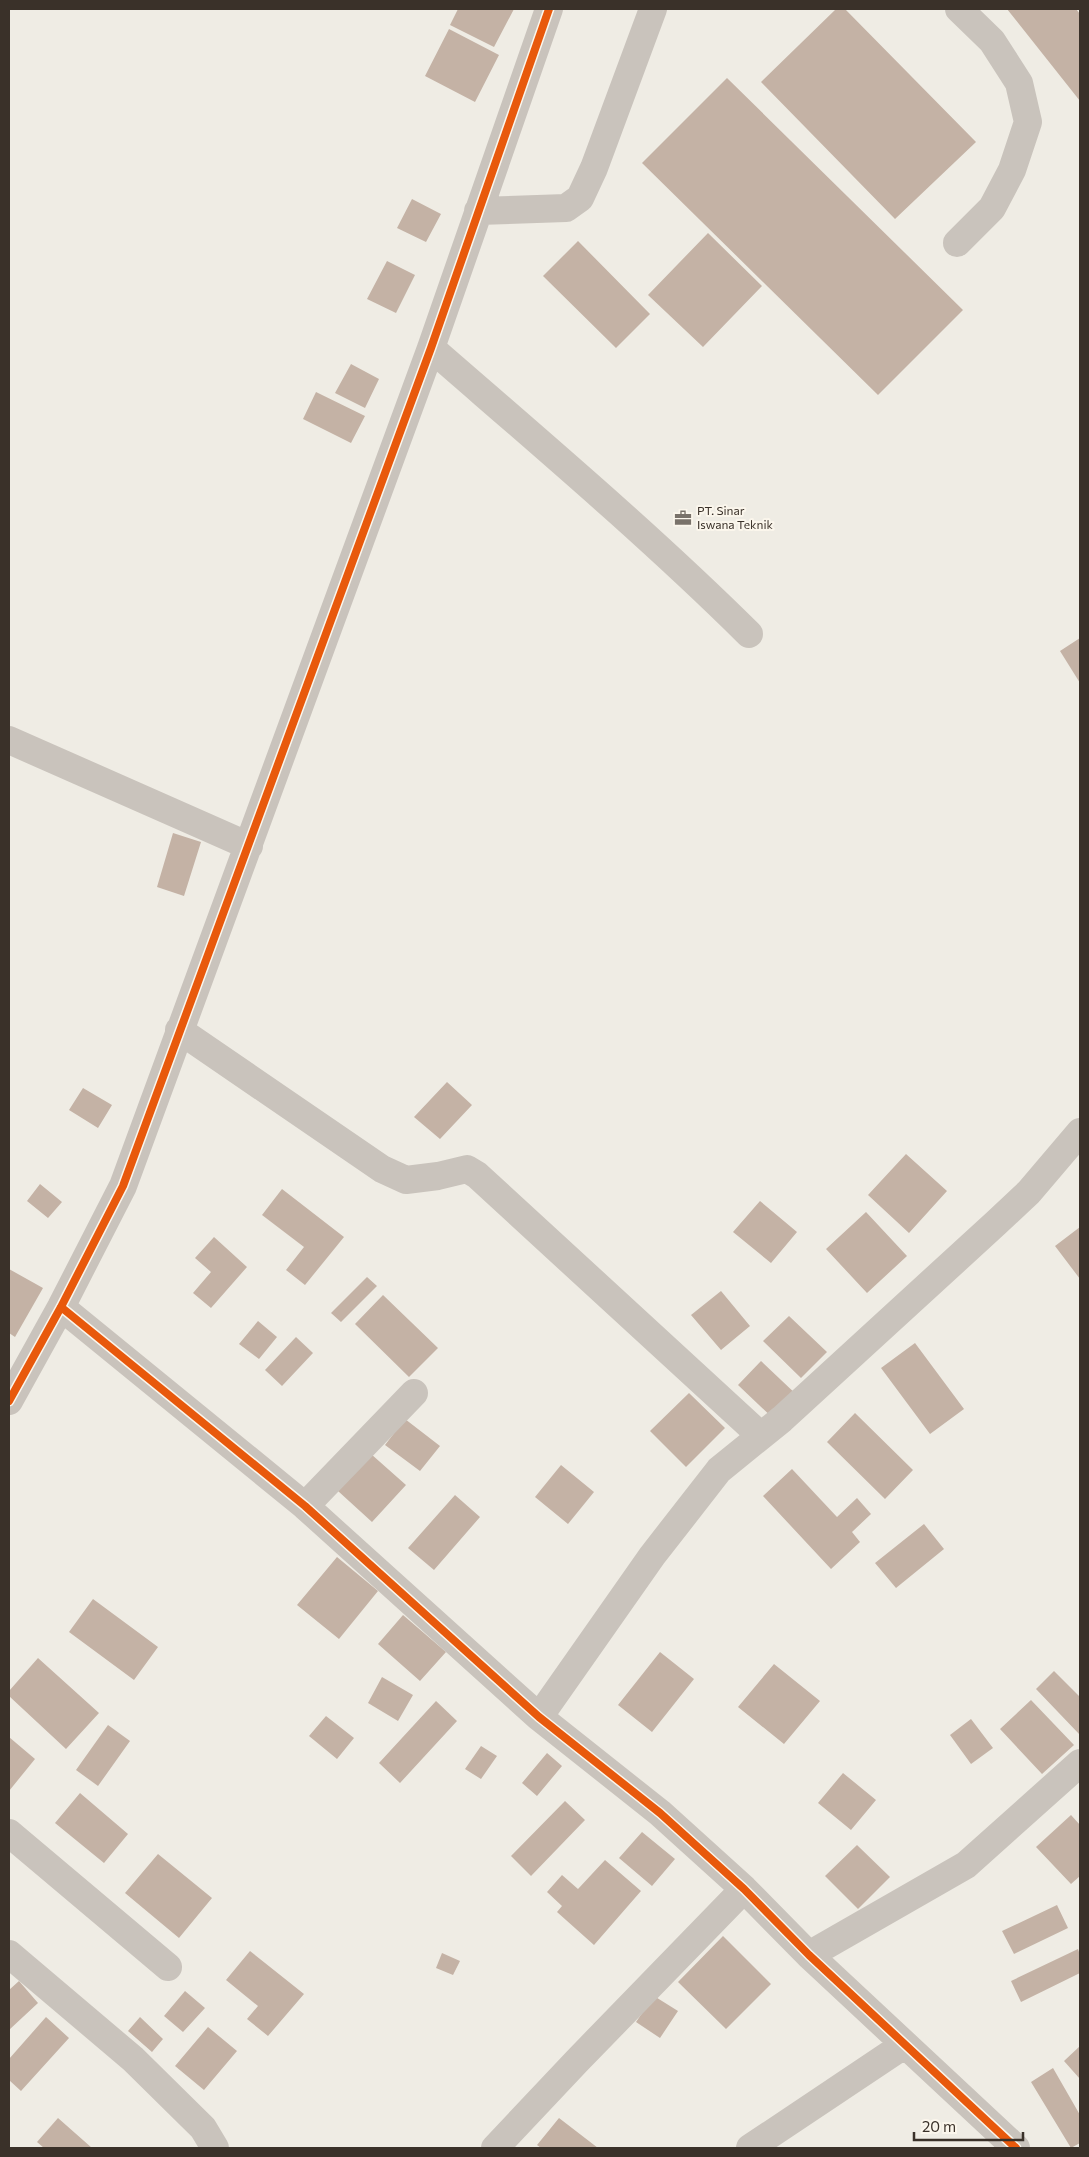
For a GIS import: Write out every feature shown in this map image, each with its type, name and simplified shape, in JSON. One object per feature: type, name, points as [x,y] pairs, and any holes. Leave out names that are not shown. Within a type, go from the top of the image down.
[{"type":"street","points":[[9,1401],[61,1307],[123,1186],[432,348],[548,9]]},
{"type":"street","points":[[478,211],[566,208],[580,198],[594,168],[654,9]]},
{"type":"street","points":[[957,243],[992,208],[1012,170],[1028,122],[1019,83],[992,41],[959,9]]},
{"type":"street","points":[[432,348],[623,515],[750,634]]},
{"type":"street","points":[[9,740],[249,846]]},
{"type":"street","points":[[179,1030],[382,1169],[406,1180],[467,1170],[477,1175],[760,1435]]},
{"type":"street","points":[[539,1717],[652,1556],[719,1470],[782,1419],[1029,1192],[1080,1132]]},
{"type":"street","points":[[61,1307],[305,1506],[539,1717],[660,1812],[744,1889],[809,1955],[904,2045],[1016,2148]]},
{"type":"street","points":[[305,1506],[414,1392]]},
{"type":"street","points":[[809,1955],[966,1865],[1080,1763]]},
{"type":"street","points":[[9,1834],[168,1967]]},
{"type":"street","points":[[495,2148],[744,1889]]},
{"type":"street","points":[[9,1954],[133,2059],[203,2128],[215,2148]]},
{"type":"street","points":[[750,2148],[904,2045]]},
{"type":"building","points":[[458,9],[514,9],[494,47],[450,25]]},
{"type":"building","points":[[836,9],[845,9],[976,142],[895,219],[761,82]]},
{"type":"building","points":[[1007,9],[1076,9],[1080,14],[1080,101]]},
{"type":"building","points":[[449,29],[499,55],[475,102],[425,76]]},
{"type":"building","points":[[727,78],[963,310],[878,395],[642,163]]},
{"type":"building","points":[[412,199],[441,214],[426,242],[397,228]]},
{"type":"building","points":[[708,233],[762,286],[703,347],[648,295]]},
{"type":"building","points":[[578,241],[650,314],[616,348],[543,276]]},
{"type":"building","points":[[387,261],[415,275],[396,313],[367,299]]},
{"type":"building","points":[[351,364],[379,379],[365,408],[335,393]]},
{"type":"building","points":[[316,392],[365,416],[351,443],[303,419]]},
{"type":"building","points":[[1080,638],[1080,683],[1060,651]]},
{"type":"building","points":[[173,833],[201,842],[184,896],[157,887]]},
{"type":"building","points":[[447,1082],[472,1105],[440,1139],[414,1117]]},
{"type":"building","points":[[83,1088],[112,1105],[98,1128],[69,1110]]},
{"type":"building","points":[[906,1154],[947,1191],[909,1233],[868,1195]]},
{"type":"building","points":[[40,1184],[62,1202],[48,1218],[27,1201]]},
{"type":"building","points":[[282,1189],[344,1237],[305,1285],[286,1270],[304,1247],[262,1215]]},
{"type":"building","points":[[760,1201],[797,1232],[771,1263],[733,1232]]},
{"type":"building","points":[[866,1212],[907,1256],[867,1293],[826,1249]]},
{"type":"building","points":[[1080,1227],[1080,1279],[1055,1246]]},
{"type":"building","points":[[214,1237],[247,1267],[211,1308],[193,1293],[211,1272],[195,1258]]},
{"type":"building","points":[[9,1269],[43,1288],[15,1337],[9,1333]]},
{"type":"building","points":[[367,1277],[377,1286],[341,1322],[331,1313]]},
{"type":"building","points":[[721,1291],[750,1326],[721,1350],[691,1315]]},
{"type":"building","points":[[383,1295],[438,1348],[409,1377],[355,1324]]},
{"type":"building","points":[[789,1316],[827,1352],[801,1378],[763,1341]]},
{"type":"building","points":[[258,1321],[277,1337],[259,1359],[239,1344]]},
{"type":"building","points":[[296,1337],[313,1353],[282,1386],[265,1370]]},
{"type":"building","points":[[915,1343],[964,1409],[930,1434],[881,1368]]},
{"type":"building","points":[[761,1361],[799,1397],[776,1421],[738,1385]]},
{"type":"building","points":[[689,1393],[725,1428],[686,1467],[650,1431]]},
{"type":"building","points":[[855,1413],[913,1470],[885,1499],[827,1442]]},
{"type":"building","points":[[405,1419],[440,1446],[420,1471],[385,1445]]},
{"type":"building","points":[[371,1454],[406,1485],[372,1522],[338,1491]]},
{"type":"building","points":[[561,1465],[594,1492],[568,1524],[535,1497]]},
{"type":"building","points":[[792,1469],[837,1517],[857,1498],[871,1514],[852,1532],[860,1542],[831,1569],[763,1496]]},
{"type":"building","points":[[455,1495],[480,1517],[434,1570],[408,1548]]},
{"type":"building","points":[[924,1524],[944,1549],[896,1588],[875,1563]]},
{"type":"building","points":[[337,1557],[378,1591],[339,1639],[297,1605]]},
{"type":"building","points":[[93,1599],[158,1647],[134,1680],[69,1632]]},
{"type":"building","points":[[403,1615],[446,1652],[420,1681],[378,1644]]},
{"type":"building","points":[[660,1652],[694,1679],[652,1732],[618,1705]]},
{"type":"building","points":[[38,1658],[99,1713],[66,1749],[9,1696],[9,1691]]},
{"type":"building","points":[[774,1664],[820,1701],[784,1744],[738,1707]]},
{"type":"building","points":[[1054,1671],[1080,1697],[1080,1735],[1036,1689]]},
{"type":"building","points":[[382,1677],[413,1695],[398,1721],[368,1703]]},
{"type":"building","points":[[1031,1700],[1074,1745],[1042,1774],[1000,1729]]},
{"type":"building","points":[[436,1701],[457,1721],[400,1783],[379,1763]]},
{"type":"building","points":[[326,1716],[354,1738],[337,1759],[309,1736]]},
{"type":"building","points":[[971,1719],[993,1748],[971,1764],[950,1735]]},
{"type":"building","points":[[108,1725],[130,1741],[98,1786],[76,1770]]},
{"type":"building","points":[[9,1737],[35,1759],[9,1791]]},
{"type":"building","points":[[481,1746],[497,1756],[481,1779],[465,1769]]},
{"type":"building","points":[[547,1753],[562,1766],[537,1796],[522,1783]]},
{"type":"building","points":[[843,1773],[876,1800],[851,1830],[818,1803]]},
{"type":"building","points":[[80,1793],[128,1834],[104,1863],[55,1823]]},
{"type":"building","points":[[565,1801],[585,1820],[531,1876],[511,1856]]},
{"type":"building","points":[[1071,1815],[1080,1825],[1080,1876],[1071,1884],[1036,1847]]},
{"type":"building","points":[[642,1832],[675,1859],[652,1886],[619,1858]]},
{"type":"building","points":[[857,1845],[890,1877],[858,1909],[825,1876]]},
{"type":"building","points":[[158,1854],[212,1898],[179,1938],[125,1893]]},
{"type":"building","points":[[605,1860],[641,1891],[594,1945],[557,1912],[562,1906],[547,1892],[562,1875],[578,1889]]},
{"type":"building","points":[[1057,1905],[1068,1928],[1014,1954],[1002,1931]]},
{"type":"building","points":[[723,1936],[771,1984],[726,2029],[678,1982]]},
{"type":"building","points":[[1078,1949],[1080,1973],[1021,2002],[1011,1981]]},
{"type":"building","points":[[250,1951],[304,1994],[268,2036],[247,2019],[258,2006],[226,1980]]},
{"type":"building","points":[[442,1953],[460,1961],[453,1975],[436,1968]]},
{"type":"building","points":[[19,1981],[38,2003],[9,2030],[9,1990]]},
{"type":"building","points":[[185,1991],[205,2008],[183,2032],[164,2016]]},
{"type":"building","points":[[654,1996],[678,2011],[660,2038],[636,2022]]},
{"type":"building","points":[[46,2017],[69,2038],[21,2091],[9,2080],[9,2059]]},
{"type":"building","points":[[140,2017],[163,2039],[152,2052],[128,2031]]},
{"type":"building","points":[[208,2027],[237,2051],[204,2090],[175,2066]]},
{"type":"building","points":[[1080,2046],[1080,2079],[1064,2061]]},
{"type":"building","points":[[1053,2068],[1080,2115],[1080,2143],[1071,2148],[1031,2082]]},
{"type":"building","points":[[58,2118],[92,2148],[44,2148],[37,2142]]},
{"type":"building","points":[[559,2118],[598,2148],[541,2148],[537,2145]]},
{"type":"cycle path","points":[[9,1401],[61,1307],[123,1186],[431,348],[549,9]]},
{"type":"cycle path","points":[[61,1307],[305,1506],[539,1717],[660,1813],[744,1889],[809,1955],[1016,2148]]},
{"type":"place","name":"PT. Sinar Iswana Teknik","points":[[683,518]]}]
